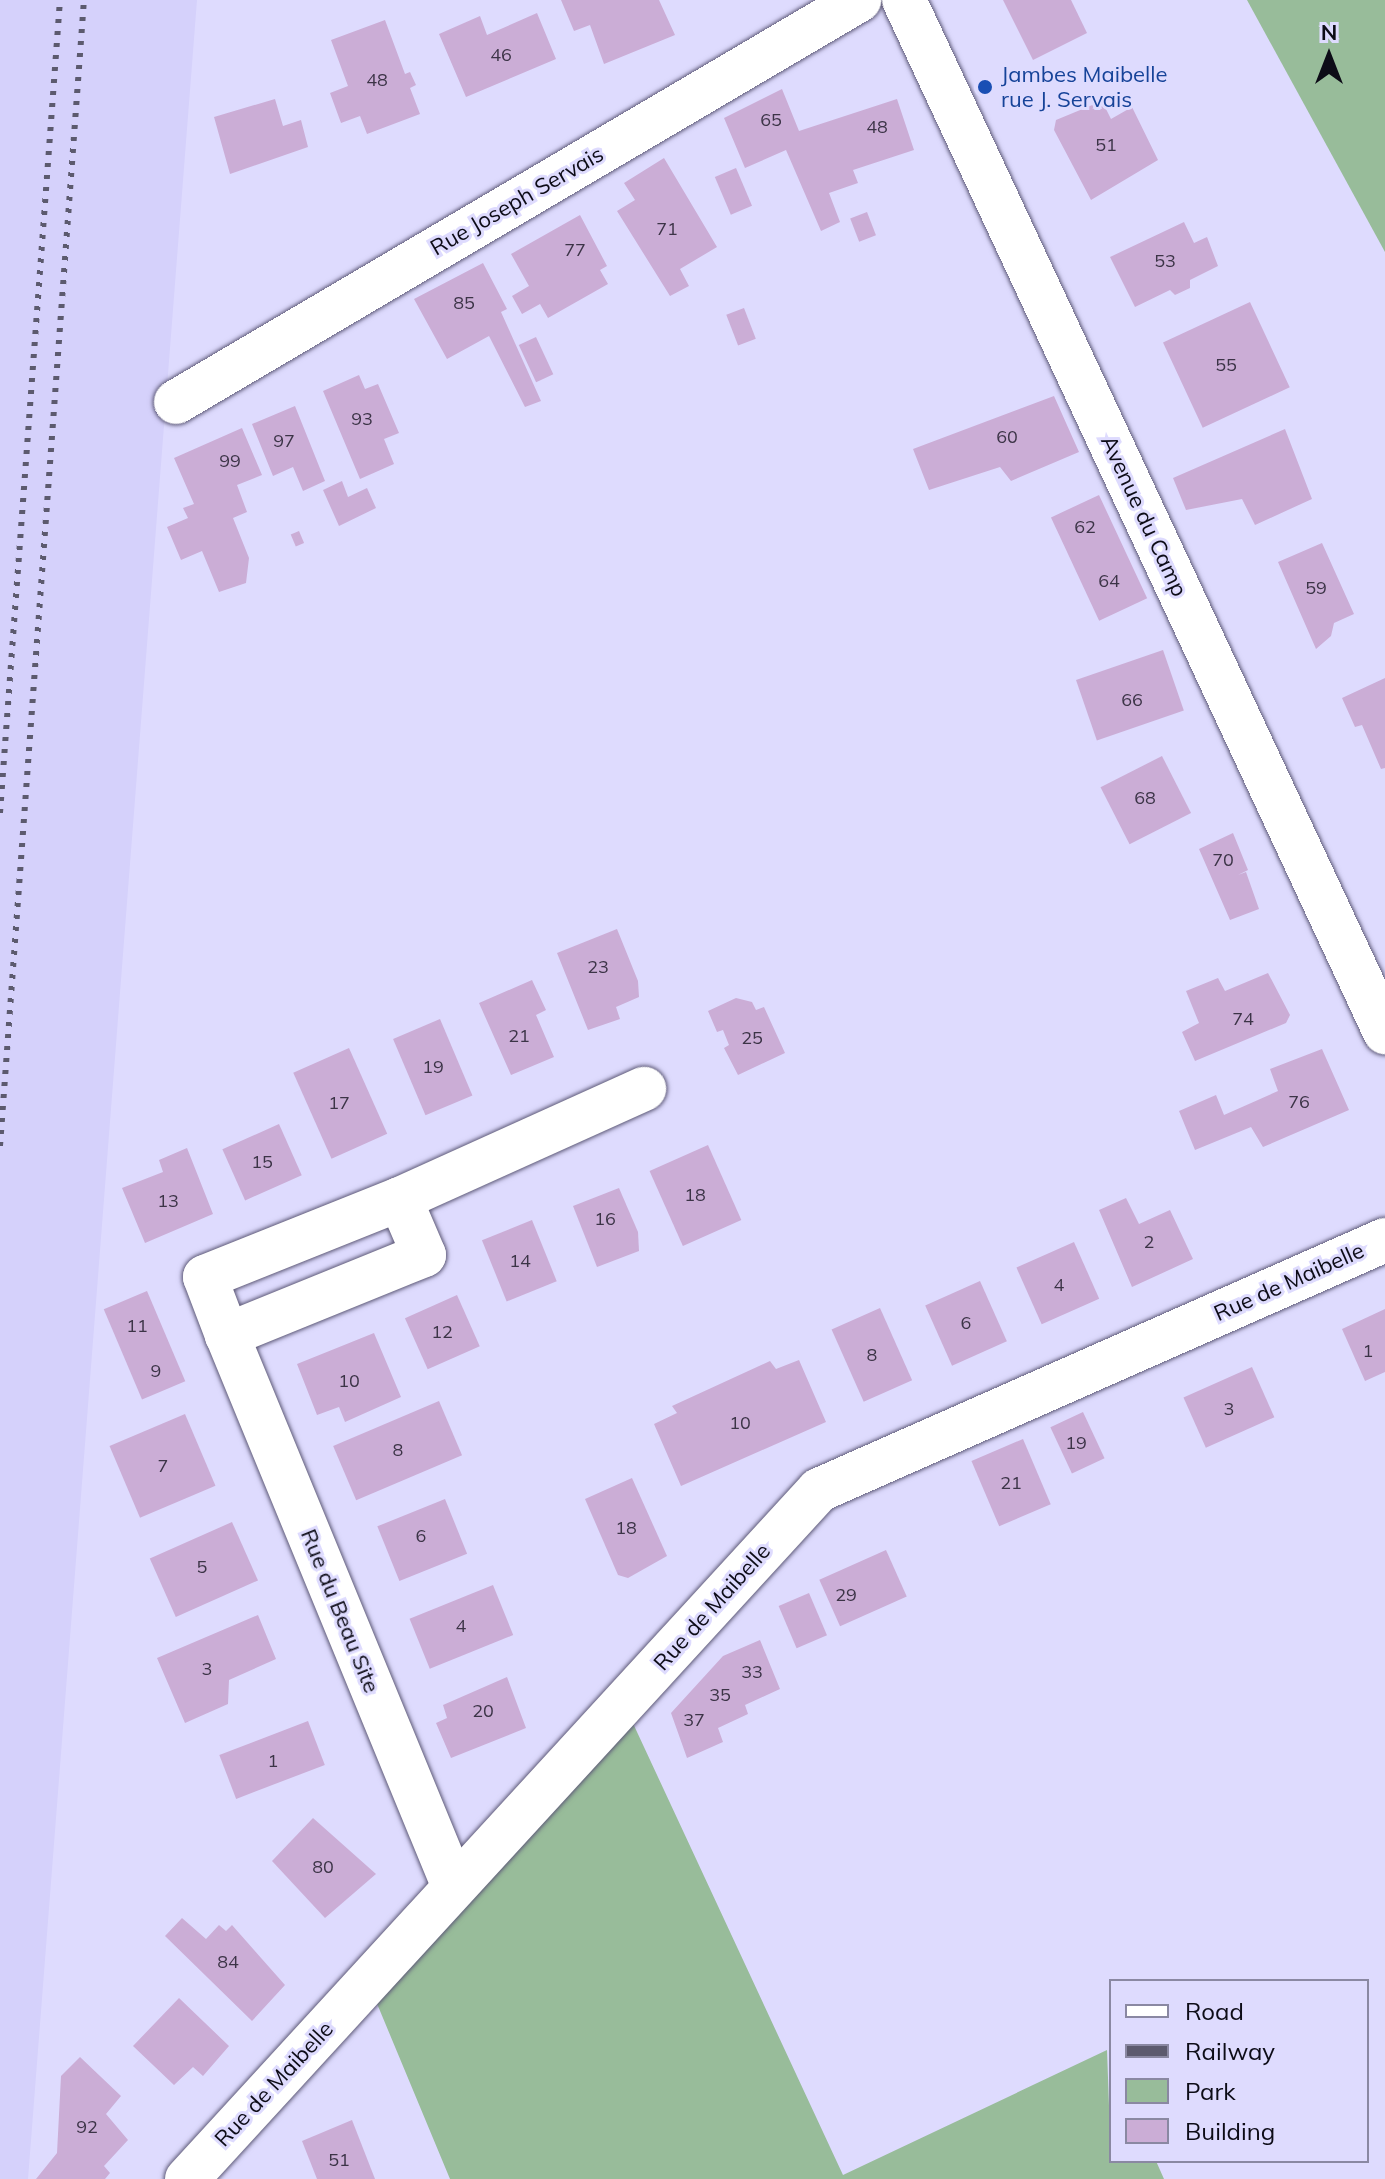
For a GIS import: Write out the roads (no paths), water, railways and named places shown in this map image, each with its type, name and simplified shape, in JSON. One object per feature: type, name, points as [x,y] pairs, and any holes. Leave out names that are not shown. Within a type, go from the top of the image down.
[{"type":"street","name":"Rue Joseph Servais","points":[[176,402],[859,0]]},
{"type":"street","name":"Avenue du Camp","points":[[904,0],[1385,1032]]},
{"type":"street","name":"Rue du Beau Site","points":[[454,1887],[205,1277],[400,1199],[644,1089]]},
{"type":"street","points":[[227,1335],[424,1255],[400,1199]]},
{"type":"street","name":"Rue de Maibelle","points":[[187,2179],[819,1490],[1385,1240]]},
{"type":"railway","points":[[0,813],[60,0]]},
{"type":"railway","points":[[0,1146],[84,0]]},
{"type":"place","name":"Jambes Maibelle rue J. Servais","points":[[985,87]]}]
